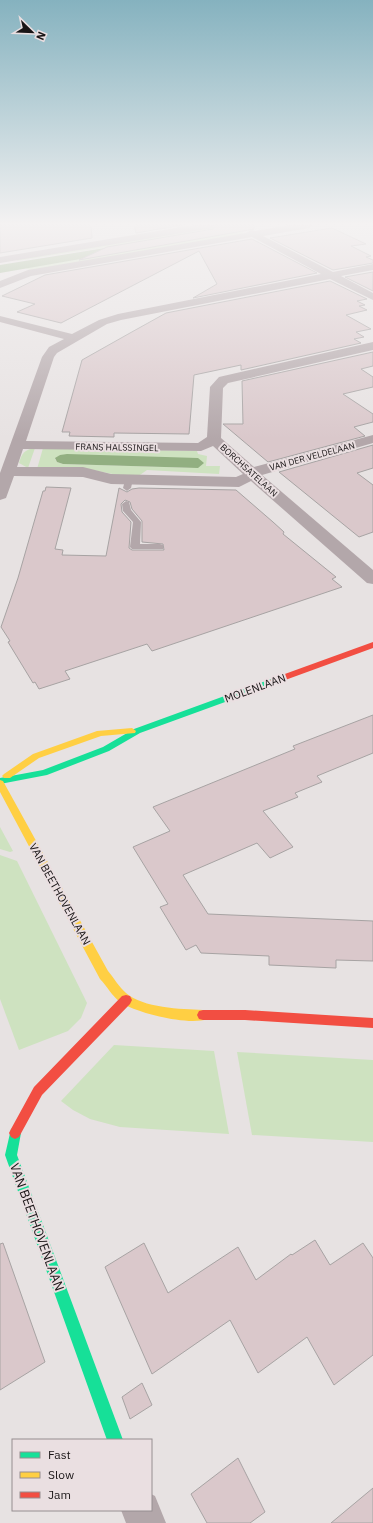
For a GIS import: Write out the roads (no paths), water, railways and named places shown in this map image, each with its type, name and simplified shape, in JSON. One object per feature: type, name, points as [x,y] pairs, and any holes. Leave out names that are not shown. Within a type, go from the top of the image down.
[{"type":"street","points":[[0,495],[9,471],[14,442],[48,357],[53,350],[103,322],[118,316],[222,296]]},
{"type":"street","points":[[0,319],[73,338]]},
{"type":"street","name":"BORCHSATELAAN","points":[[373,346],[224,380],[217,387],[214,439],[373,579]]},
{"type":"street","name":"FRANS HALSSINGEL","points":[[14,442],[201,447],[214,439]]},
{"type":"street","name":"VAN DER VELDELAAN","points":[[252,474],[262,469],[373,439]]},
{"type":"street","points":[[9,471],[82,472],[128,484],[239,482],[252,474]]},
{"type":"street","name":"MOLENLAAN","points":[[0,781],[44,773],[106,749],[138,731],[373,645]]},
{"type":"street","name":"MOLENLAAN","points":[[0,781],[36,756],[66,745],[100,733],[138,731]]},
{"type":"street","name":"VAN BEETHOVENLAAN","points":[[0,781],[45,868],[104,975],[126,1000],[154,1010],[188,1015],[245,1015],[373,1023]]},
{"type":"street","name":"VAN BEETHOVENLAAN","points":[[115,1439],[11,1155],[14,1135],[38,1090],[126,1000]]},
{"type":"street","points":[[141,1511],[146,1523]]},
{"type":"lane","points":[[126,504],[127,511],[137,522],[135,547],[160,547]]}]
